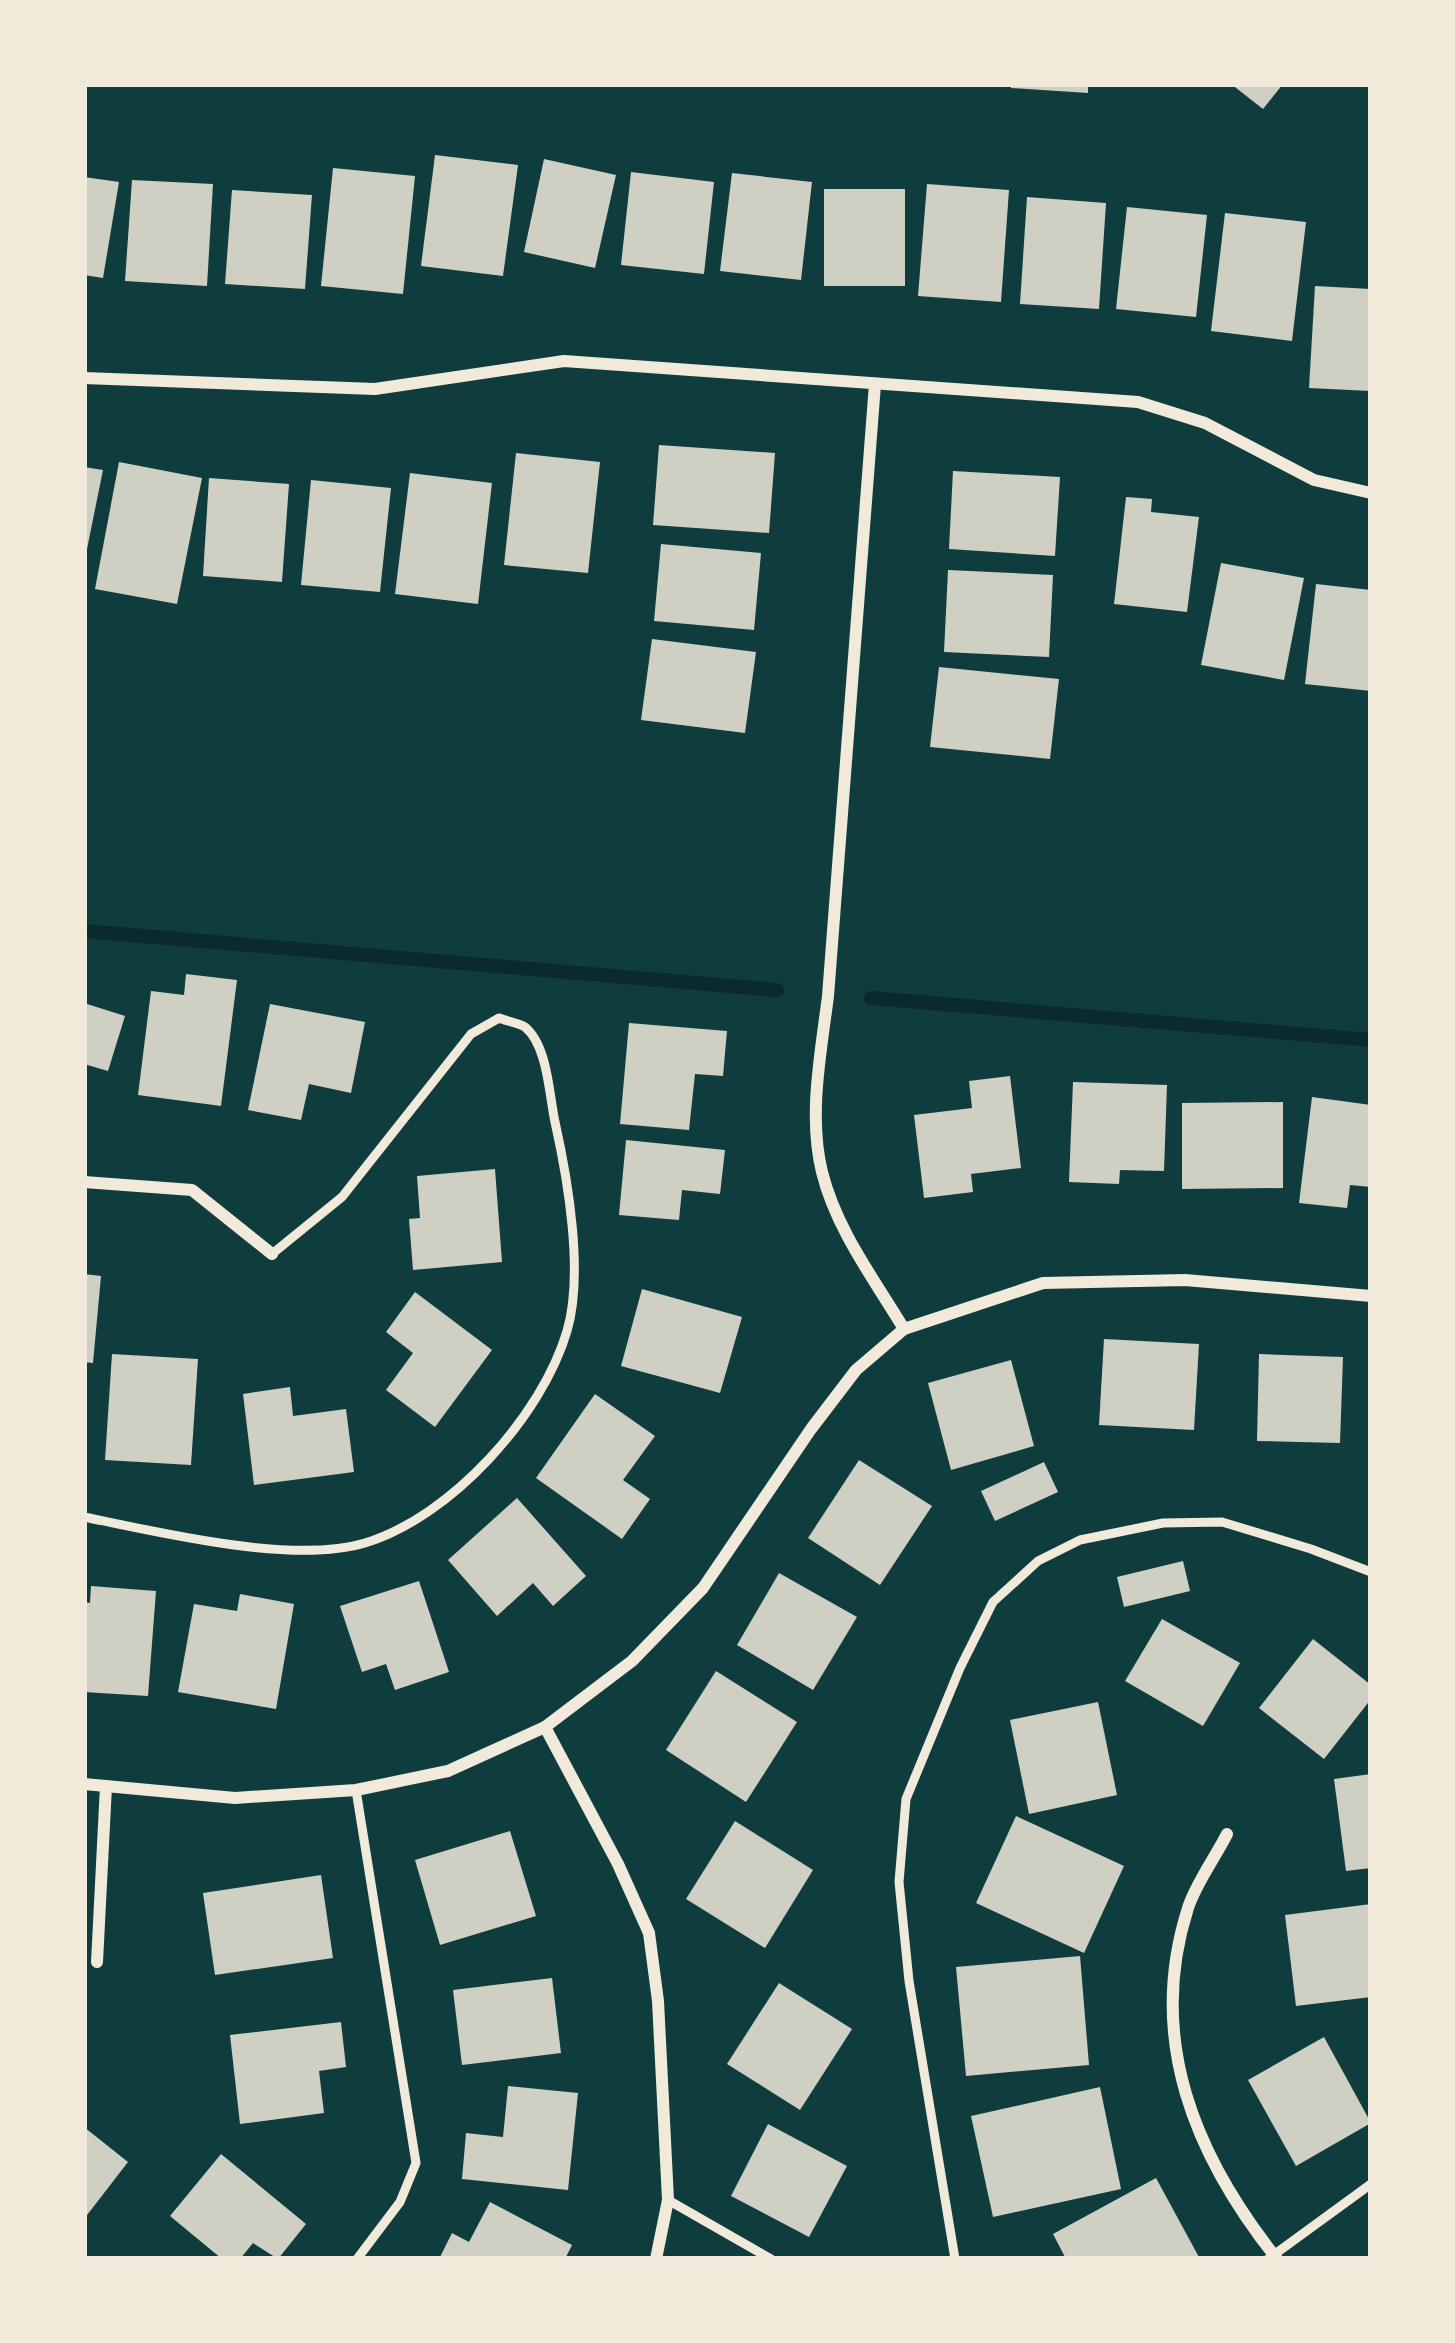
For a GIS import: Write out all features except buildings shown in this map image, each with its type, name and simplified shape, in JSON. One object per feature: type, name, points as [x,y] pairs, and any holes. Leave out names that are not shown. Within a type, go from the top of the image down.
[{"type":"street","points":[[84,378],[375,389],[564,361],[1138,402],[1205,423],[1314,480],[1371,494]]},
{"type":"street","points":[[875,384],[817,1087],[821,1171],[845,1232],[904,1329]]},
{"type":"street","points":[[84,1182],[192,1190],[272,1254]]},
{"type":"street","points":[[84,1784],[235,1798],[356,1790],[448,1772],[545,1727],[632,1661],[703,1588],[856,1370],[904,1329],[1043,1283],[1186,1280],[1371,1296]]},
{"type":"street","points":[[545,1727],[649,1933],[658,2001],[668,2200],[656,2259]]},
{"type":"street","points":[[97,1962],[106,1786]]},
{"type":"street","points":[[1228,1834],[1189,1905],[1171,2021],[1178,2072],[1198,2128],[1226,2187],[1273,2258]]},
{"type":"lane","points":[[84,1517],[205,1541],[303,1549],[364,1543],[414,1518],[471,1478],[512,1434],[543,1386],[568,1330],[573,1273],[558,1135],[539,1051],[524,1027],[499,1018],[471,1034],[342,1197],[272,1254]]},
{"type":"lane","points":[[955,2259],[909,1981],[899,1882],[906,1799],[993,1602],[1038,1561],[1080,1540],[1163,1523],[1222,1522],[1371,1572]]},
{"type":"lane","points":[[356,1790],[416,2163],[400,2201],[357,2259]]},
{"type":"lane","points":[[1273,2258],[1371,2184]]},
{"type":"lane","points":[[668,2200],[771,2259]]},
{"type":"waterway","points":[[84,931],[777,990]]},
{"type":"waterway","points":[[871,998],[1371,1040]]}]
